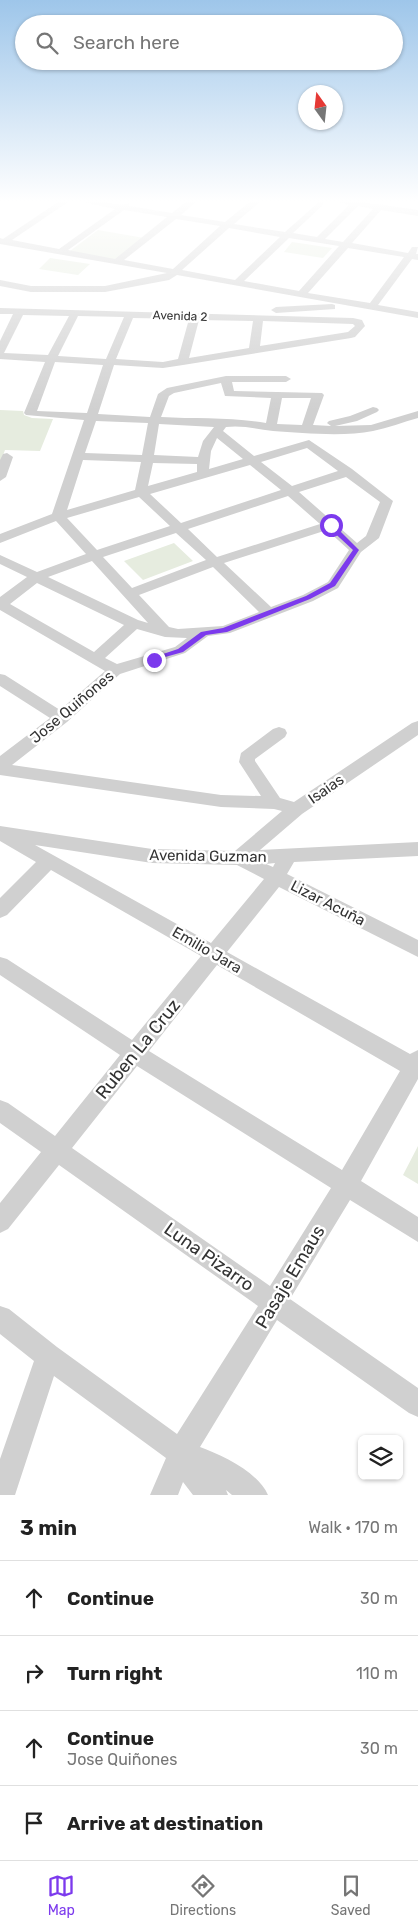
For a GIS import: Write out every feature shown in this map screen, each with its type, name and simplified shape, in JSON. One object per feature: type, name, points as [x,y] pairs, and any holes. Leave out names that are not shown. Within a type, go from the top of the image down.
[{"type":"street","points":[[162,270],[418,315]]},
{"type":"street","points":[[0,283],[31,289],[105,289],[158,280],[169,277],[177,270]]},
{"type":"street","points":[[237,283],[251,270]]},
{"type":"street","points":[[301,294],[323,270]]},
{"type":"street","points":[[372,307],[403,270]]},
{"type":"street","points":[[207,317],[303,308],[339,307],[355,304]]},
{"type":"street","name":"Avenida 2","points":[[0,311],[353,321],[360,324],[351,335],[254,350]]},
{"type":"street","points":[[0,352],[20,311]]},
{"type":"street","points":[[75,313],[51,360],[30,412],[35,414],[219,428],[239,422],[271,428],[358,430],[372,428],[418,414]]},
{"type":"street","points":[[58,516],[109,363],[130,314]]},
{"type":"street","points":[[183,362],[195,317]]},
{"type":"street","points":[[0,356],[109,363],[163,364],[183,362],[254,350],[258,319]]},
{"type":"street","points":[[226,379],[229,394],[318,395],[306,429]]},
{"type":"street","points":[[141,492],[154,422],[164,394],[171,390],[226,379],[286,379]]},
{"type":"street","points":[[271,428],[277,394]]},
{"type":"street","points":[[306,429],[353,419],[373,410]]},
{"type":"street","points":[[219,428],[251,459],[331,525],[356,550]]},
{"type":"street","points":[[203,474],[204,450],[210,437],[219,428]]},
{"type":"street","points":[[0,539],[58,516],[251,459],[309,444],[387,501],[372,538],[356,550],[333,585],[308,598],[225,630],[178,634],[134,624],[0,559]]},
{"type":"street","points":[[78,456],[203,461]]},
{"type":"street","points":[[0,477],[8,457]]},
{"type":"street","points":[[115,670],[0,604],[36,578],[289,490],[348,472]]},
{"type":"street","points":[[141,492],[269,613]]},
{"type":"street","points":[[58,516],[165,632]]},
{"type":"street","points":[[130,594],[214,562],[331,525]]},
{"type":"street","points":[[95,659],[134,624]]},
{"type":"street","name":"Jose Quiñones","points":[[0,767],[62,718],[115,670],[180,650],[204,633]]},
{"type":"street","points":[[0,679],[62,718]]},
{"type":"street","name":"Isaias","points":[[239,858],[296,810],[418,727]]},
{"type":"street","points":[[274,803],[247,762],[247,757],[279,733]]},
{"type":"street","points":[[0,767],[220,801],[274,803],[296,810]]},
{"type":"street","name":"Avenida Guzman","points":[[0,833],[152,856],[239,858],[418,849]]},
{"type":"street","name":"Emilio Jara","points":[[0,833],[213,954],[416,1063]]},
{"type":"street","name":"Ruben La Cruz","points":[[0,1221],[276,877],[289,856]]},
{"type":"street","name":"Lizar Acuña","points":[[239,858],[418,948]]},
{"type":"street","points":[[0,910],[49,861]]},
{"type":"street","points":[[0,965],[134,1053],[418,1230]]},
{"type":"street","name":"Pasaje Emaus","points":[[164,1495],[181,1453],[346,1185],[416,1063]]},
{"type":"street","name":"Luna Pizarro","points":[[0,1110],[418,1404]]},
{"type":"street","points":[[0,1318],[48,1356],[181,1453],[216,1466],[254,1495]]},
{"type":"street","points":[[1,1495],[48,1356]]},
{"type":"street","points":[[181,1453],[198,1482],[214,1495]]},
{"type":"shaded area","points":[[44,270],[84,270],[78,275]]},
{"type":"shaded area","points":[[0,410],[23,411],[24,415],[32,418],[53,419],[40,451],[5,450],[0,463]]},
{"type":"shaded area","points":[[174,543],[193,561],[143,580],[124,561]]},
{"type":"shaded area","points":[[418,1146],[418,1184],[403,1175]]},
{"type":"route","points":[[154,660],[180,650],[204,633],[225,630],[308,598],[333,585],[348,565],[356,550],[331,525]]}]
